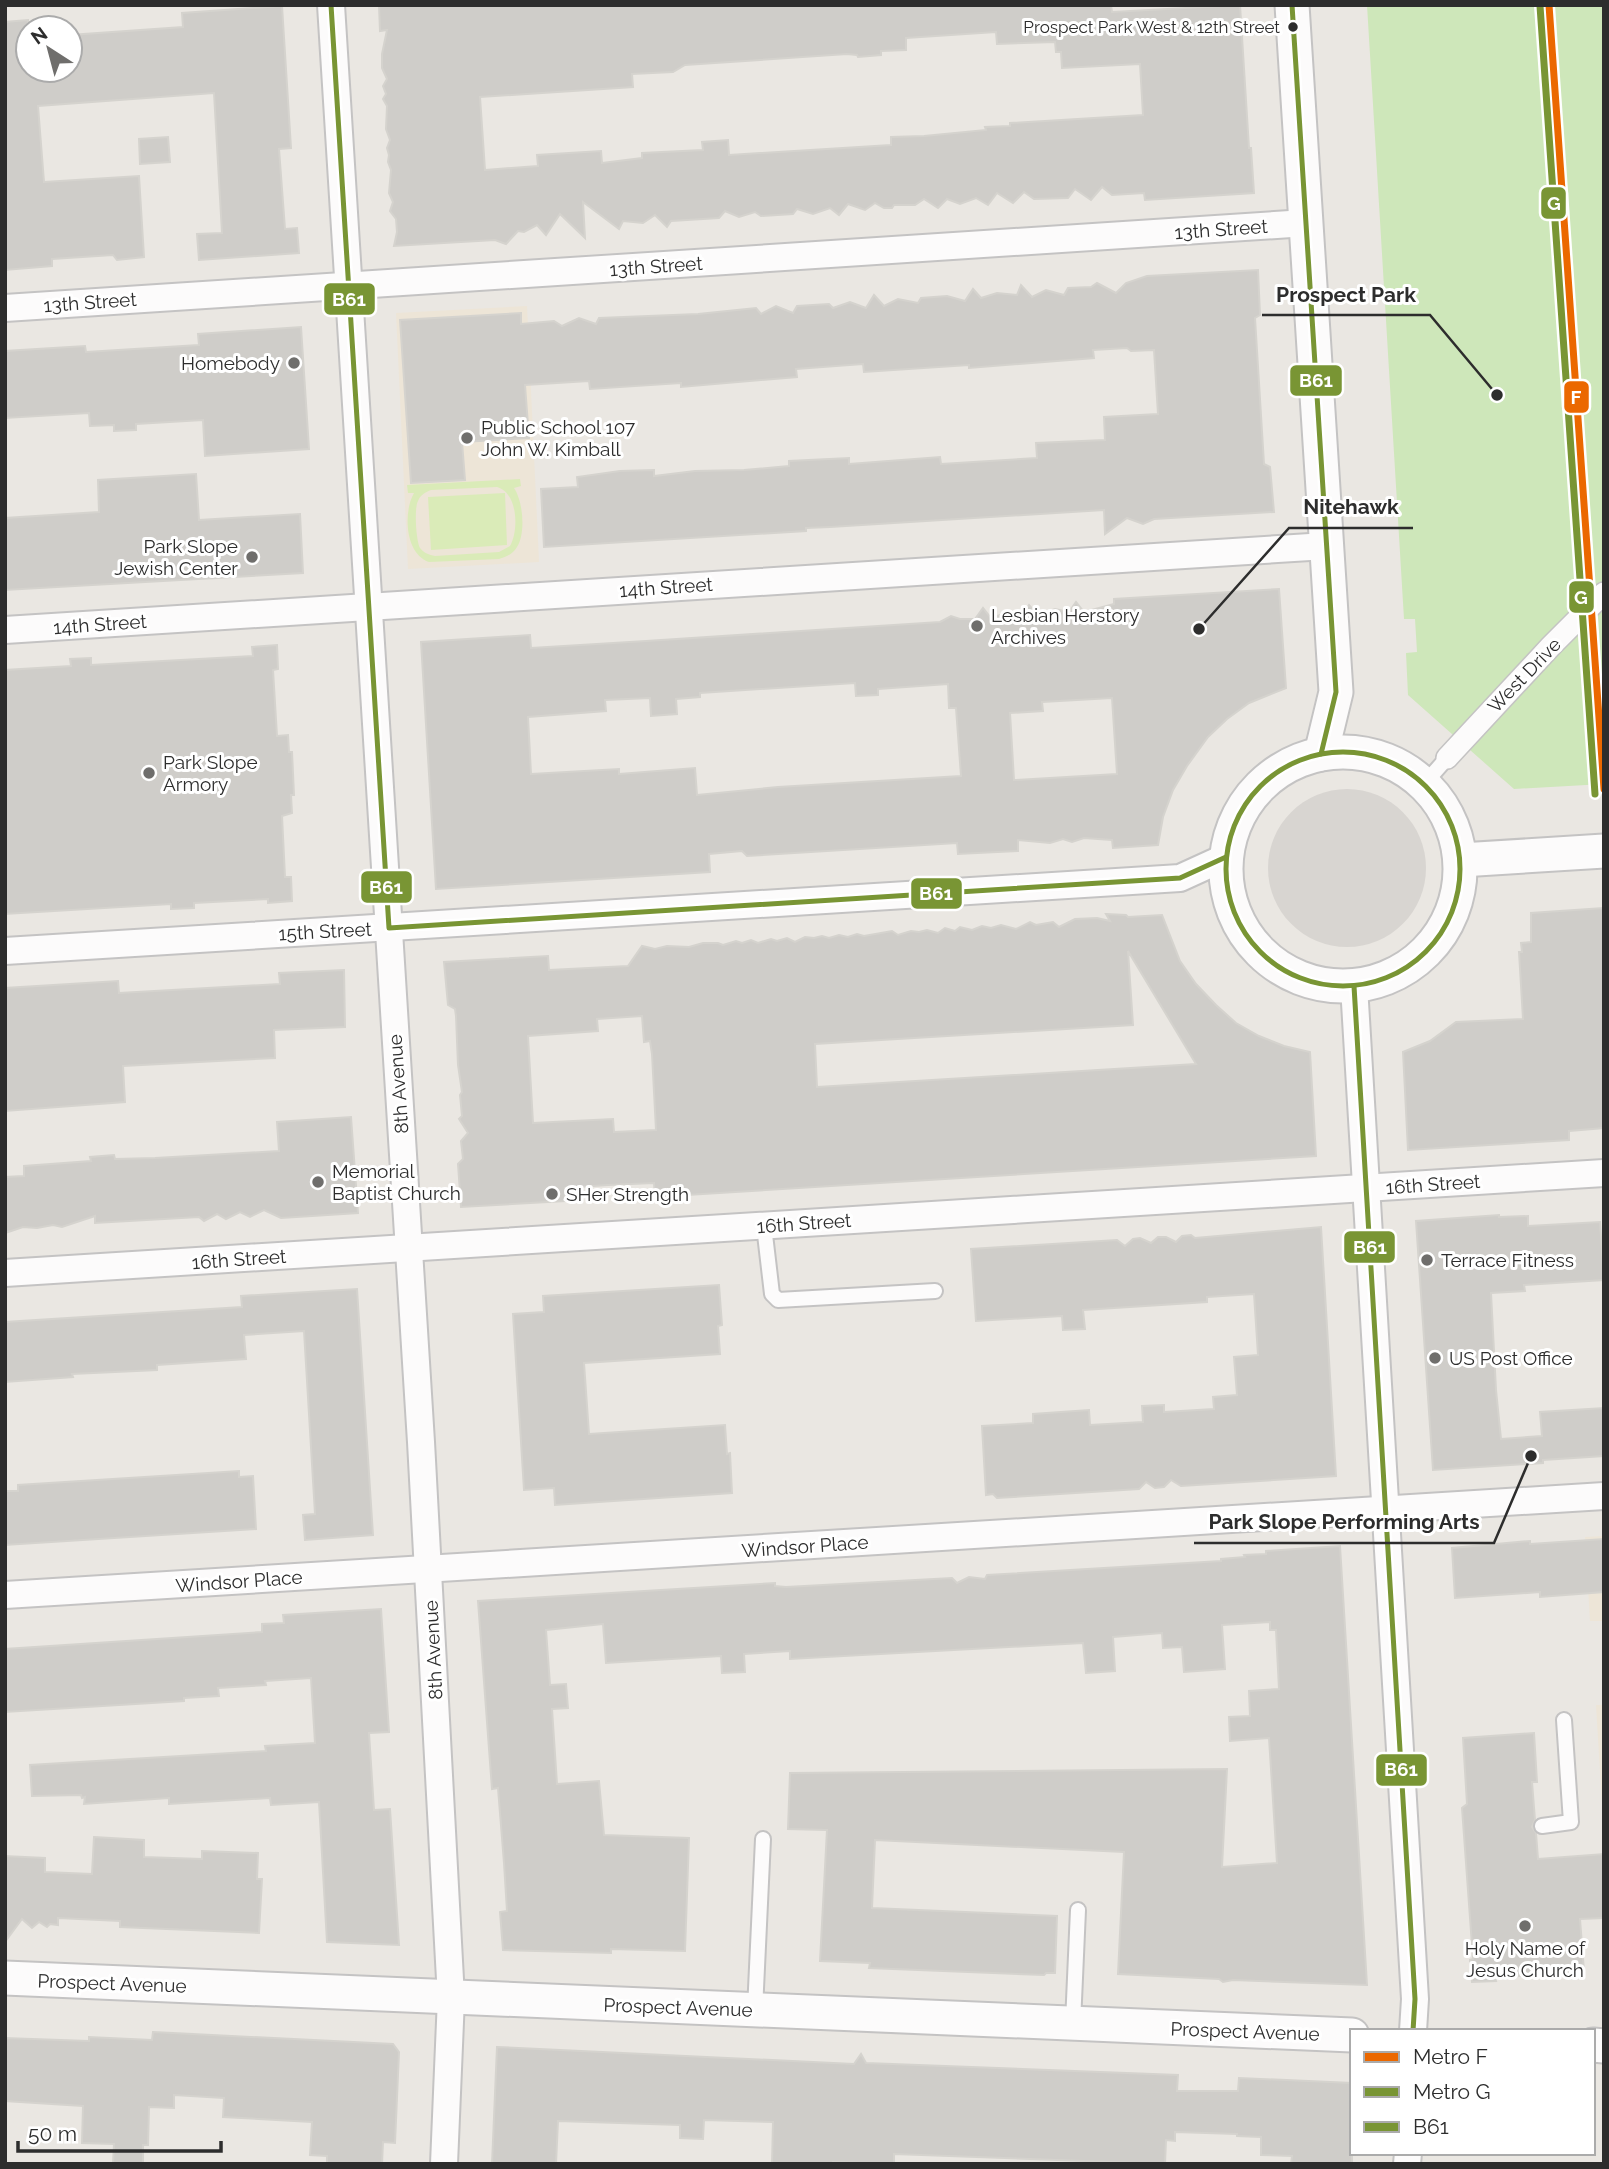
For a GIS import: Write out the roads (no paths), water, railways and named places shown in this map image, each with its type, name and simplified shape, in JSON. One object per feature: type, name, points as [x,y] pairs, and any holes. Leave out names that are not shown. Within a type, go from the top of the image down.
[{"type":"street","name":"8th Avenue","points":[[331,5],[409,1248],[451,1998],[444,2164]]},
{"type":"street","points":[[1292,5],[1336,692],[1321,754]]},
{"type":"street","name":"13th Street","points":[[5,308],[1306,223]]},
{"type":"street","name":"14th Street","points":[[5,630],[1326,545]]},
{"type":"street","name":"West Drive","points":[[1447,758],[1604,593]]},
{"type":"street","points":[[1353,752],[1372,755],[1390,761],[1424,784],[1450,819],[1461,860],[1457,902],[1439,938],[1409,967],[1376,982],[1354,986],[1333,986],[1300,979],[1268,960],[1255,947],[1235,915],[1227,893],[1226,857],[1232,831],[1252,796],[1266,781],[1283,769],[1321,754],[1353,752]]},
{"type":"street","points":[[1461,860],[1604,851]]},
{"type":"street","name":"15th Street","points":[[5,951],[1180,878],[1226,857]]},
{"type":"street","points":[[1354,986],[1415,1999],[1413,2029]]},
{"type":"street","name":"16th Street","points":[[5,1273],[1604,1174]]},
{"type":"street","name":"Windsor Place","points":[[5,1595],[1604,1496]]},
{"type":"street","name":"Prospect Avenue","points":[[5,1979],[1350,2035]]},
{"type":"lane","points":[[1424,784],[1447,758]]},
{"type":"lane","points":[[764,1226],[772,1294],[778,1300],[935,1291]]},
{"type":"lane","points":[[1542,1826],[1571,1822],[1564,1720]]},
{"type":"lane","points":[[755,2010],[764,1839]]},
{"type":"lane","points":[[1073,2023],[1078,1910]]},
{"type":"metro line","name":"F","points":[[1549,5],[1604,789]]},
{"type":"metro line","name":"G","points":[[1540,6],[1595,794]]},
{"type":"place","name":"Prospect Park West & 12th Street","points":[[1293,27]]},
{"type":"place","name":"Homebody","points":[[294,363]]},
{"type":"place","name":"Prospect Park","points":[[1497,395]]},
{"type":"place","name":"Public School 107 John W. Kimball","points":[[467,438]]},
{"type":"place","name":"Park Slope Jewish Center","points":[[252,557]]},
{"type":"place","name":"Lesbian Herstory Archives","points":[[977,626]]},
{"type":"place","name":"Nitehawk","points":[[1199,629]]},
{"type":"place","name":"Park Slope Armory","points":[[149,773]]},
{"type":"place","name":"Memorial Baptist Church","points":[[318,1182]]},
{"type":"place","name":"SHer Strength","points":[[552,1194]]},
{"type":"place","name":"Terrace Fitness","points":[[1427,1260]]},
{"type":"place","name":"US Post Office","points":[[1435,1358]]},
{"type":"place","name":"Park Slope Performing Arts","points":[[1531,1456]]},
{"type":"place","name":"Holy Name of Jesus Church","points":[[1525,1926]]}]
